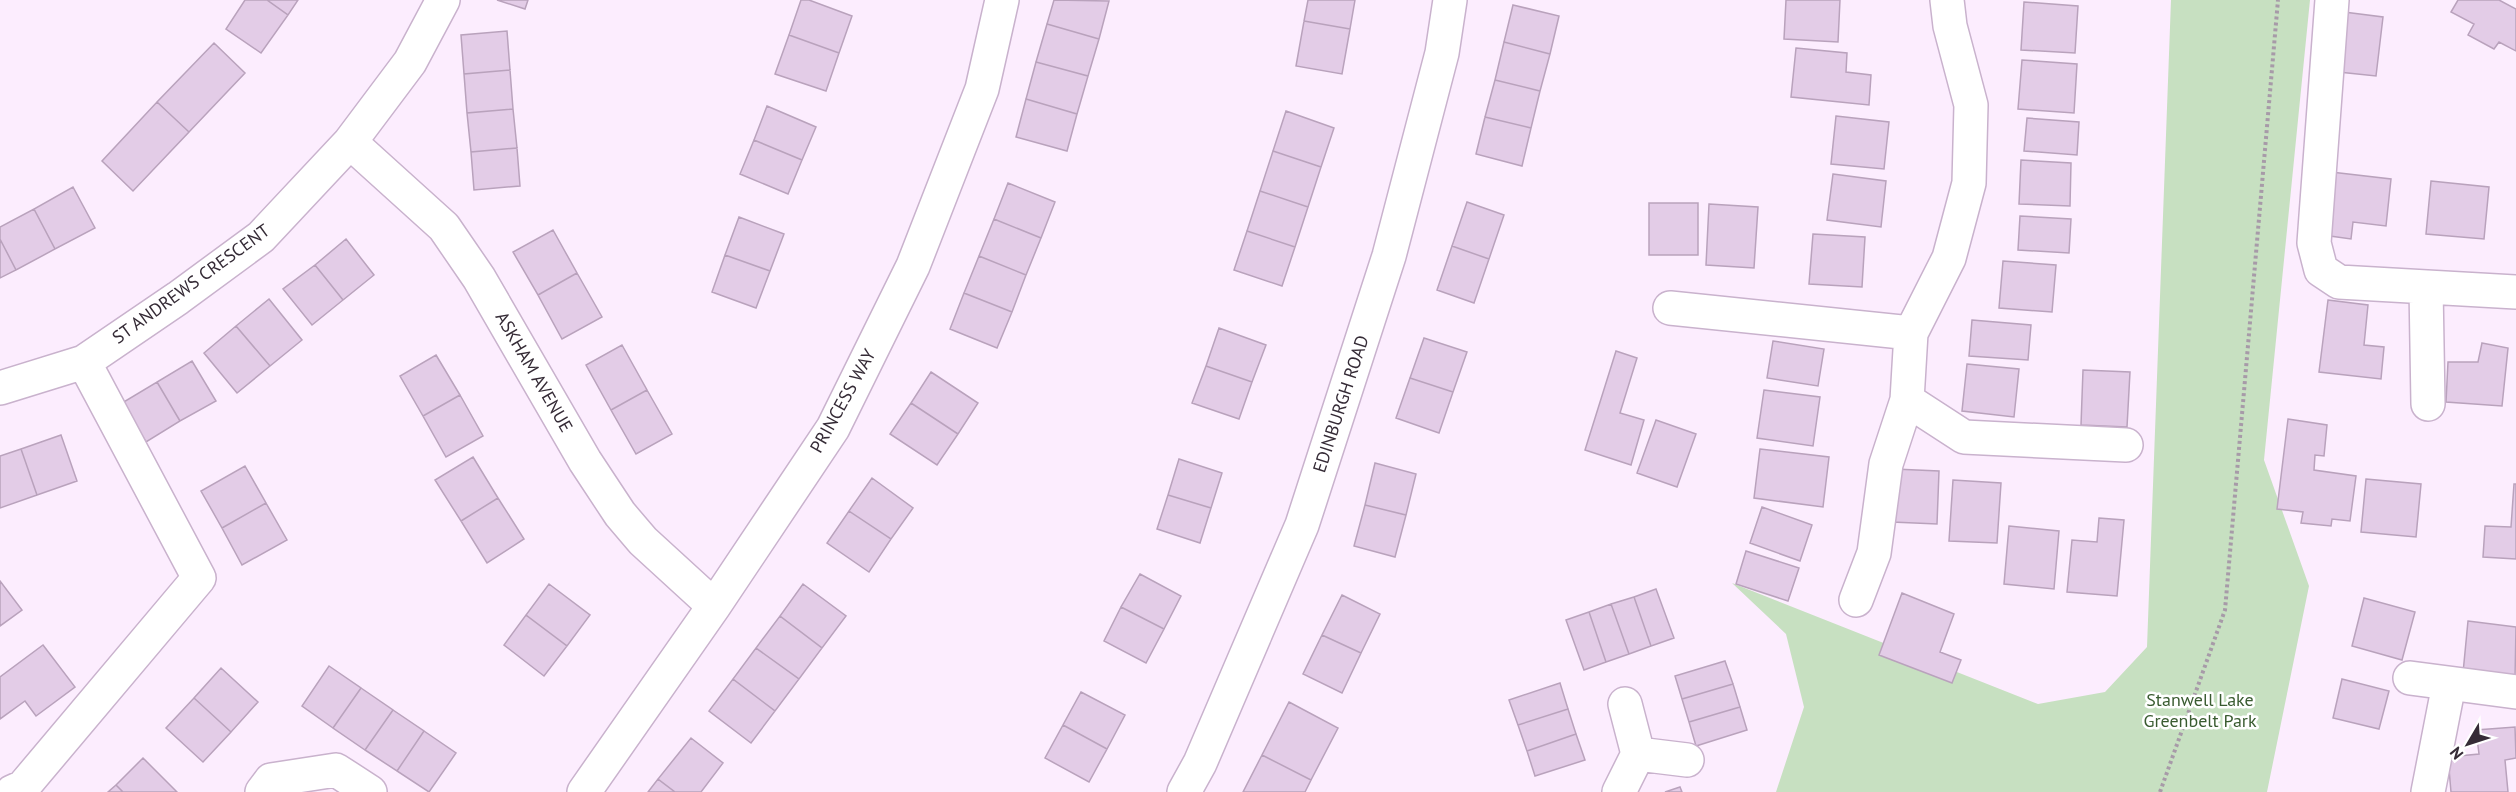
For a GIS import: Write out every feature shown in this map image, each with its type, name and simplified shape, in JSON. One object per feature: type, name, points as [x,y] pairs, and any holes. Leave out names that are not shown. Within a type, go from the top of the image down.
[{"type":"street","name":"ST ANDREWS CRESCENT","points":[[0,388],[84,362],[178,298],[261,237],[350,142],[410,62],[443,0]]},
{"type":"street","name":"PRINCESS WAY","points":[[584,792],[714,606],[833,428],[914,266],[982,89],[1002,0]]},
{"type":"street","name":"EDINBURGH ROAD","points":[[1184,792],[1200,763],[1302,525],[1389,256],[1442,53],[1450,0]]},
{"type":"street","points":[[1856,600],[1874,553],[1886,464],[1907,400],[1911,333],[1949,258],[1969,183],[1971,105],[1950,26],[1947,0]]},
{"type":"street","points":[[2332,0],[2314,243],[2321,270],[2339,282],[2354,284],[2516,292]]},
{"type":"street","name":"ASKHAM AVENUE","points":[[350,142],[444,227],[479,278],[585,461],[620,514],[644,541],[714,606]]},
{"type":"street","points":[[2426,287],[2428,404]]},
{"type":"street","points":[[1670,308],[1911,333]]},
{"type":"street","points":[[12,792],[23,787],[199,578],[84,362]]},
{"type":"street","points":[[1907,400],[1964,437],[2126,445]]},
{"type":"street","points":[[2410,678],[2516,692]]},
{"type":"street","points":[[2428,787],[2450,684]]},
{"type":"street","points":[[1619,792],[1638,754],[1625,704]]},
{"type":"street","points":[[1638,754],[1687,760]]},
{"type":"street","points":[[262,792],[272,780],[336,770],[370,792]]},
{"type":"path","points":[[2160,792],[2225,610],[2278,0]]},
{"type":"green space","name":"Stanwell Lake Greenbelt Park","points":[[2171,0],[2310,0],[2264,460],[2309,586],[2267,792],[1776,792],[1804,707],[1786,634],[1732,583],[2038,704],[2105,692],[2147,647]]},
{"type":"building","points":[[245,0],[267,0],[288,15],[261,53],[226,29]]},
{"type":"building","points":[[267,0],[298,0],[288,15]]},
{"type":"building","points":[[497,0],[528,0],[525,9]]},
{"type":"building","points":[[801,0],[809,0],[852,16],[839,53],[789,35]]},
{"type":"building","points":[[1054,0],[1109,1],[1099,39],[1047,24]]},
{"type":"building","points":[[1308,0],[1355,0],[1350,29],[1304,21]]},
{"type":"building","points":[[1786,0],[1840,0],[1838,42],[1784,39]]},
{"type":"building","points":[[2458,0],[2499,0],[2516,9],[2516,51],[2499,42],[2494,49],[2468,35],[2474,24],[2451,12]]},
{"type":"building","points":[[2024,2],[2078,6],[2075,53],[2021,50]]},
{"type":"building","points":[[1513,5],[1559,16],[1550,54],[1504,42]]},
{"type":"building","points":[[2336,11],[2383,17],[2376,76],[2329,71]]},
{"type":"building","points":[[1304,21],[1350,29],[1342,74],[1296,66]]},
{"type":"building","points":[[1047,24],[1099,39],[1088,76],[1036,62]]},
{"type":"building","points":[[507,31],[510,70],[464,74],[461,35]]},
{"type":"building","points":[[789,35],[839,53],[826,91],[775,74]]},
{"type":"building","points":[[1504,42],[1550,54],[1540,91],[1495,80]]},
{"type":"building","points":[[214,43],[245,73],[189,132],[157,102]]},
{"type":"building","points":[[1796,48],[1847,53],[1846,72],[1871,75],[1869,105],[1791,97]]},
{"type":"building","points":[[2022,60],[2077,64],[2074,113],[2018,109]]},
{"type":"building","points":[[1036,62],[1088,76],[1077,114],[1026,99]]},
{"type":"building","points":[[510,70],[513,109],[467,113],[464,74]]},
{"type":"building","points":[[1495,80],[1540,91],[1531,128],[1485,117]]},
{"type":"building","points":[[1026,99],[1077,114],[1067,151],[1016,137]]},
{"type":"building","points":[[157,102],[189,132],[133,191],[102,161]]},
{"type":"building","points":[[767,106],[816,127],[802,160],[754,140]]},
{"type":"building","points":[[513,109],[517,148],[471,152],[467,113]]},
{"type":"building","points":[[1286,111],[1334,128],[1321,167],[1273,151]]},
{"type":"building","points":[[1836,116],[1889,122],[1884,169],[1831,164]]},
{"type":"building","points":[[1485,117],[1531,128],[1522,166],[1476,154]]},
{"type":"building","points":[[2027,118],[2079,122],[2077,155],[2024,151]]},
{"type":"building","points":[[754,140],[802,160],[788,194],[740,174]]},
{"type":"building","points":[[517,148],[520,186],[474,190],[471,152]]},
{"type":"building","points":[[1273,151],[1321,167],[1308,207],[1260,191]]},
{"type":"building","points":[[2021,160],[2071,163],[2070,206],[2019,204]]},
{"type":"building","points":[[2331,172],[2391,179],[2386,226],[2353,222],[2351,239],[2323,235]]},
{"type":"building","points":[[1833,174],[1886,181],[1881,227],[1827,220]]},
{"type":"building","points":[[2431,181],[2489,187],[2484,239],[2426,234]]},
{"type":"building","points":[[1008,183],[1055,202],[1041,238],[994,219]]},
{"type":"building","points":[[73,187],[95,228],[55,249],[34,209]]},
{"type":"building","points":[[1260,191],[1308,207],[1295,247],[1247,231]]},
{"type":"building","points":[[1467,202],[1504,215],[1489,259],[1452,246]]},
{"type":"building","points":[[1649,203],[1698,203],[1698,255],[1649,255]]},
{"type":"building","points":[[1709,204],[1758,207],[1754,268],[1706,265]]},
{"type":"building","points":[[34,209],[55,249],[16,270],[0,239],[0,227]]},
{"type":"building","points":[[2020,216],[2071,219],[2069,253],[2018,250]]},
{"type":"building","points":[[739,217],[784,234],[770,271],[725,255]]},
{"type":"building","points":[[994,219],[1041,238],[1026,275],[979,256]]},
{"type":"building","points":[[553,230],[577,273],[538,295],[513,252]]},
{"type":"building","points":[[1247,231],[1295,247],[1282,286],[1234,270]]},
{"type":"building","points":[[1813,234],[1865,237],[1862,287],[1809,284]]},
{"type":"building","points":[[0,239],[16,270],[0,278]]},
{"type":"building","points":[[346,239],[374,275],[343,300],[315,265]]},
{"type":"building","points":[[1452,246],[1489,259],[1474,303],[1437,290]]},
{"type":"building","points":[[725,255],[770,271],[756,308],[712,292]]},
{"type":"building","points":[[979,256],[1026,275],[1012,312],[964,293]]},
{"type":"building","points":[[2003,261],[2056,265],[2052,312],[1999,308]]},
{"type":"building","points":[[315,265],[343,300],[312,325],[283,289]]},
{"type":"building","points":[[577,273],[602,317],[562,339],[538,295]]},
{"type":"building","points":[[964,293],[1012,312],[997,348],[950,329]]},
{"type":"building","points":[[269,299],[302,340],[270,366],[236,326]]},
{"type":"building","points":[[2328,300],[2368,305],[2364,345],[2384,347],[2381,379],[2319,372]]},
{"type":"building","points":[[1972,320],[2031,325],[2028,360],[1969,356]]},
{"type":"building","points":[[236,326],[270,366],[237,393],[204,353]]},
{"type":"building","points":[[1219,328],[1266,345],[1252,382],[1206,366]]},
{"type":"building","points":[[1424,338],[1467,352],[1453,392],[1410,378]]},
{"type":"building","points":[[1773,341],[1824,349],[1818,386],[1767,378]]},
{"type":"building","points":[[2482,343],[2508,348],[2502,406],[2446,402],[2448,362],[2478,362]]},
{"type":"building","points":[[622,345],[647,390],[611,410],[586,365]]},
{"type":"building","points":[[1616,351],[1637,358],[1620,413],[1644,420],[1631,465],[1585,450]]},
{"type":"building","points":[[436,355],[460,395],[423,416],[400,376]]},
{"type":"building","points":[[192,361],[216,401],[180,421],[157,382]]},
{"type":"building","points":[[1967,364],[2019,369],[2014,417],[1962,411]]},
{"type":"building","points":[[1206,366],[1252,382],[1239,419],[1192,403]]},
{"type":"building","points":[[2083,370],[2130,372],[2127,427],[2081,425]]},
{"type":"building","points":[[931,372],[978,403],[958,434],[911,403]]},
{"type":"building","points":[[1410,378],[1453,392],[1439,433],[1396,418]]},
{"type":"building","points":[[157,382],[180,421],[146,442],[122,403]]},
{"type":"building","points":[[647,390],[672,434],[636,454],[611,410]]},
{"type":"building","points":[[1764,390],[1820,397],[1813,446],[1757,438]]},
{"type":"building","points":[[460,395],[483,436],[446,457],[423,416]]},
{"type":"building","points":[[911,403],[958,434],[937,465],[890,434]]},
{"type":"building","points":[[2288,419],[2327,425],[2324,456],[2315,455],[2314,470],[2356,476],[2350,521],[2332,519],[2331,526],[2301,523],[2303,512],[2277,509]]},
{"type":"building","points":[[1656,420],[1696,434],[1677,487],[1637,473]]},
{"type":"building","points":[[61,435],[77,481],[37,495],[21,449]]},
{"type":"building","points":[[21,449],[37,495],[0,508],[0,456]]},
{"type":"building","points":[[1760,449],[1829,457],[1823,507],[1754,498]]},
{"type":"building","points":[[473,457],[498,498],[461,521],[435,480]]},
{"type":"building","points":[[1179,459],[1222,473],[1211,508],[1168,495]]},
{"type":"building","points":[[1375,463],[1416,474],[1406,515],[1365,505]]},
{"type":"building","points":[[245,466],[266,503],[222,528],[201,491]]},
{"type":"building","points":[[1894,469],[1939,471],[1937,524],[1892,522]]},
{"type":"building","points":[[872,478],[913,508],[891,539],[849,511]]},
{"type":"building","points":[[2366,479],[2421,484],[2416,537],[2361,532]]},
{"type":"building","points":[[1953,480],[2001,483],[1997,543],[1949,541]]},
{"type":"building","points":[[2514,484],[2516,484],[2516,559],[2483,557],[2485,526],[2511,527]]},
{"type":"building","points":[[1168,495],[1211,508],[1200,543],[1157,529]]},
{"type":"building","points":[[498,498],[524,539],[487,563],[461,521]]},
{"type":"building","points":[[266,503],[287,540],[242,565],[222,528]]},
{"type":"building","points":[[1365,505],[1406,515],[1395,557],[1354,546]]},
{"type":"building","points":[[1762,507],[1812,525],[1800,561],[1750,543]]},
{"type":"building","points":[[849,511],[891,539],[869,572],[827,543]]},
{"type":"building","points":[[2099,518],[2124,520],[2117,596],[2067,592],[2072,540],[2097,542]]},
{"type":"building","points":[[2009,526],[2059,531],[2054,589],[2004,584]]},
{"type":"building","points":[[1746,551],[1799,568],[1788,601],[1736,584]]},
{"type":"building","points":[[1140,574],[1181,596],[1164,629],[1121,607]]},
{"type":"building","points":[[0,581],[22,610],[0,626]]},
{"type":"building","points":[[549,584],[590,615],[567,646],[526,615]]},
{"type":"building","points":[[803,584],[846,616],[822,648],[780,616]]},
{"type":"building","points":[[1656,589],[1674,638],[1651,646],[1634,597]]},
{"type":"building","points":[[1902,593],[1954,614],[1940,652],[1961,660],[1952,683],[1879,655]]},
{"type":"building","points":[[1342,595],[1380,614],[1361,653],[1322,635]]},
{"type":"building","points":[[1634,597],[1651,646],[1629,654],[1611,604]]},
{"type":"building","points":[[2364,598],[2415,612],[2402,660],[2352,646]]},
{"type":"building","points":[[1611,604],[1629,654],[1606,662],[1589,612]]},
{"type":"building","points":[[1121,607],[1164,629],[1146,663],[1104,641]]},
{"type":"building","points":[[1589,612],[1606,662],[1584,670],[1566,620]]},
{"type":"building","points":[[526,615],[567,646],[544,676],[504,645]]},
{"type":"building","points":[[780,616],[822,648],[799,679],[756,648]]},
{"type":"building","points":[[2468,621],[2516,627],[2515,678],[2463,673]]},
{"type":"building","points":[[1322,635],[1361,653],[1342,693],[1303,674]]},
{"type":"building","points":[[43,645],[75,687],[36,716],[25,701],[0,719],[0,677]]},
{"type":"building","points":[[756,648],[799,679],[775,711],[733,679]]},
{"type":"building","points":[[1725,661],[1733,684],[1682,699],[1675,676]]},
{"type":"building","points":[[329,666],[361,688],[333,728],[302,706]]},
{"type":"building","points":[[221,668],[258,702],[231,732],[194,698]]},
{"type":"building","points":[[733,679],[775,711],[751,743],[709,711]]},
{"type":"building","points":[[2342,679],[2389,691],[2379,729],[2333,718]]},
{"type":"building","points":[[1560,683],[1568,709],[1518,725],[1509,700]]},
{"type":"building","points":[[1733,684],[1740,707],[1689,722],[1682,699]]},
{"type":"building","points":[[361,688],[393,710],[365,750],[333,728]]},
{"type":"building","points":[[1081,692],[1125,715],[1107,749],[1063,725]]},
{"type":"building","points":[[194,698],[231,732],[203,762],[166,728]]},
{"type":"building","points":[[1289,702],[1338,728],[1311,780],[1262,755]]},
{"type":"building","points":[[1740,707],[1747,730],[1696,746],[1689,722]]},
{"type":"building","points":[[1568,709],[1576,734],[1527,751],[1518,725]]},
{"type":"building","points":[[393,710],[424,731],[397,771],[365,750]]},
{"type":"building","points":[[1063,725],[1107,749],[1089,782],[1045,758]]},
{"type":"building","points":[[2515,727],[2516,758],[2505,760],[2508,792],[2451,792],[2448,757],[2479,754],[2476,730]]},
{"type":"building","points":[[424,731],[456,753],[429,792],[397,771]]},
{"type":"building","points":[[1576,734],[1585,760],[1535,776],[1527,751]]},
{"type":"building","points":[[691,738],[723,763],[701,792],[675,792],[658,779]]},
{"type":"building","points":[[1262,755],[1311,780],[1305,792],[1243,792]]},
{"type":"building","points":[[143,758],[177,792],[123,792],[116,785]]},
{"type":"building","points":[[658,779],[675,792],[648,792]]},
{"type":"building","points":[[116,785],[123,792],[108,792]]},
{"type":"building","points":[[1680,787],[1682,792],[1665,792]]}]
